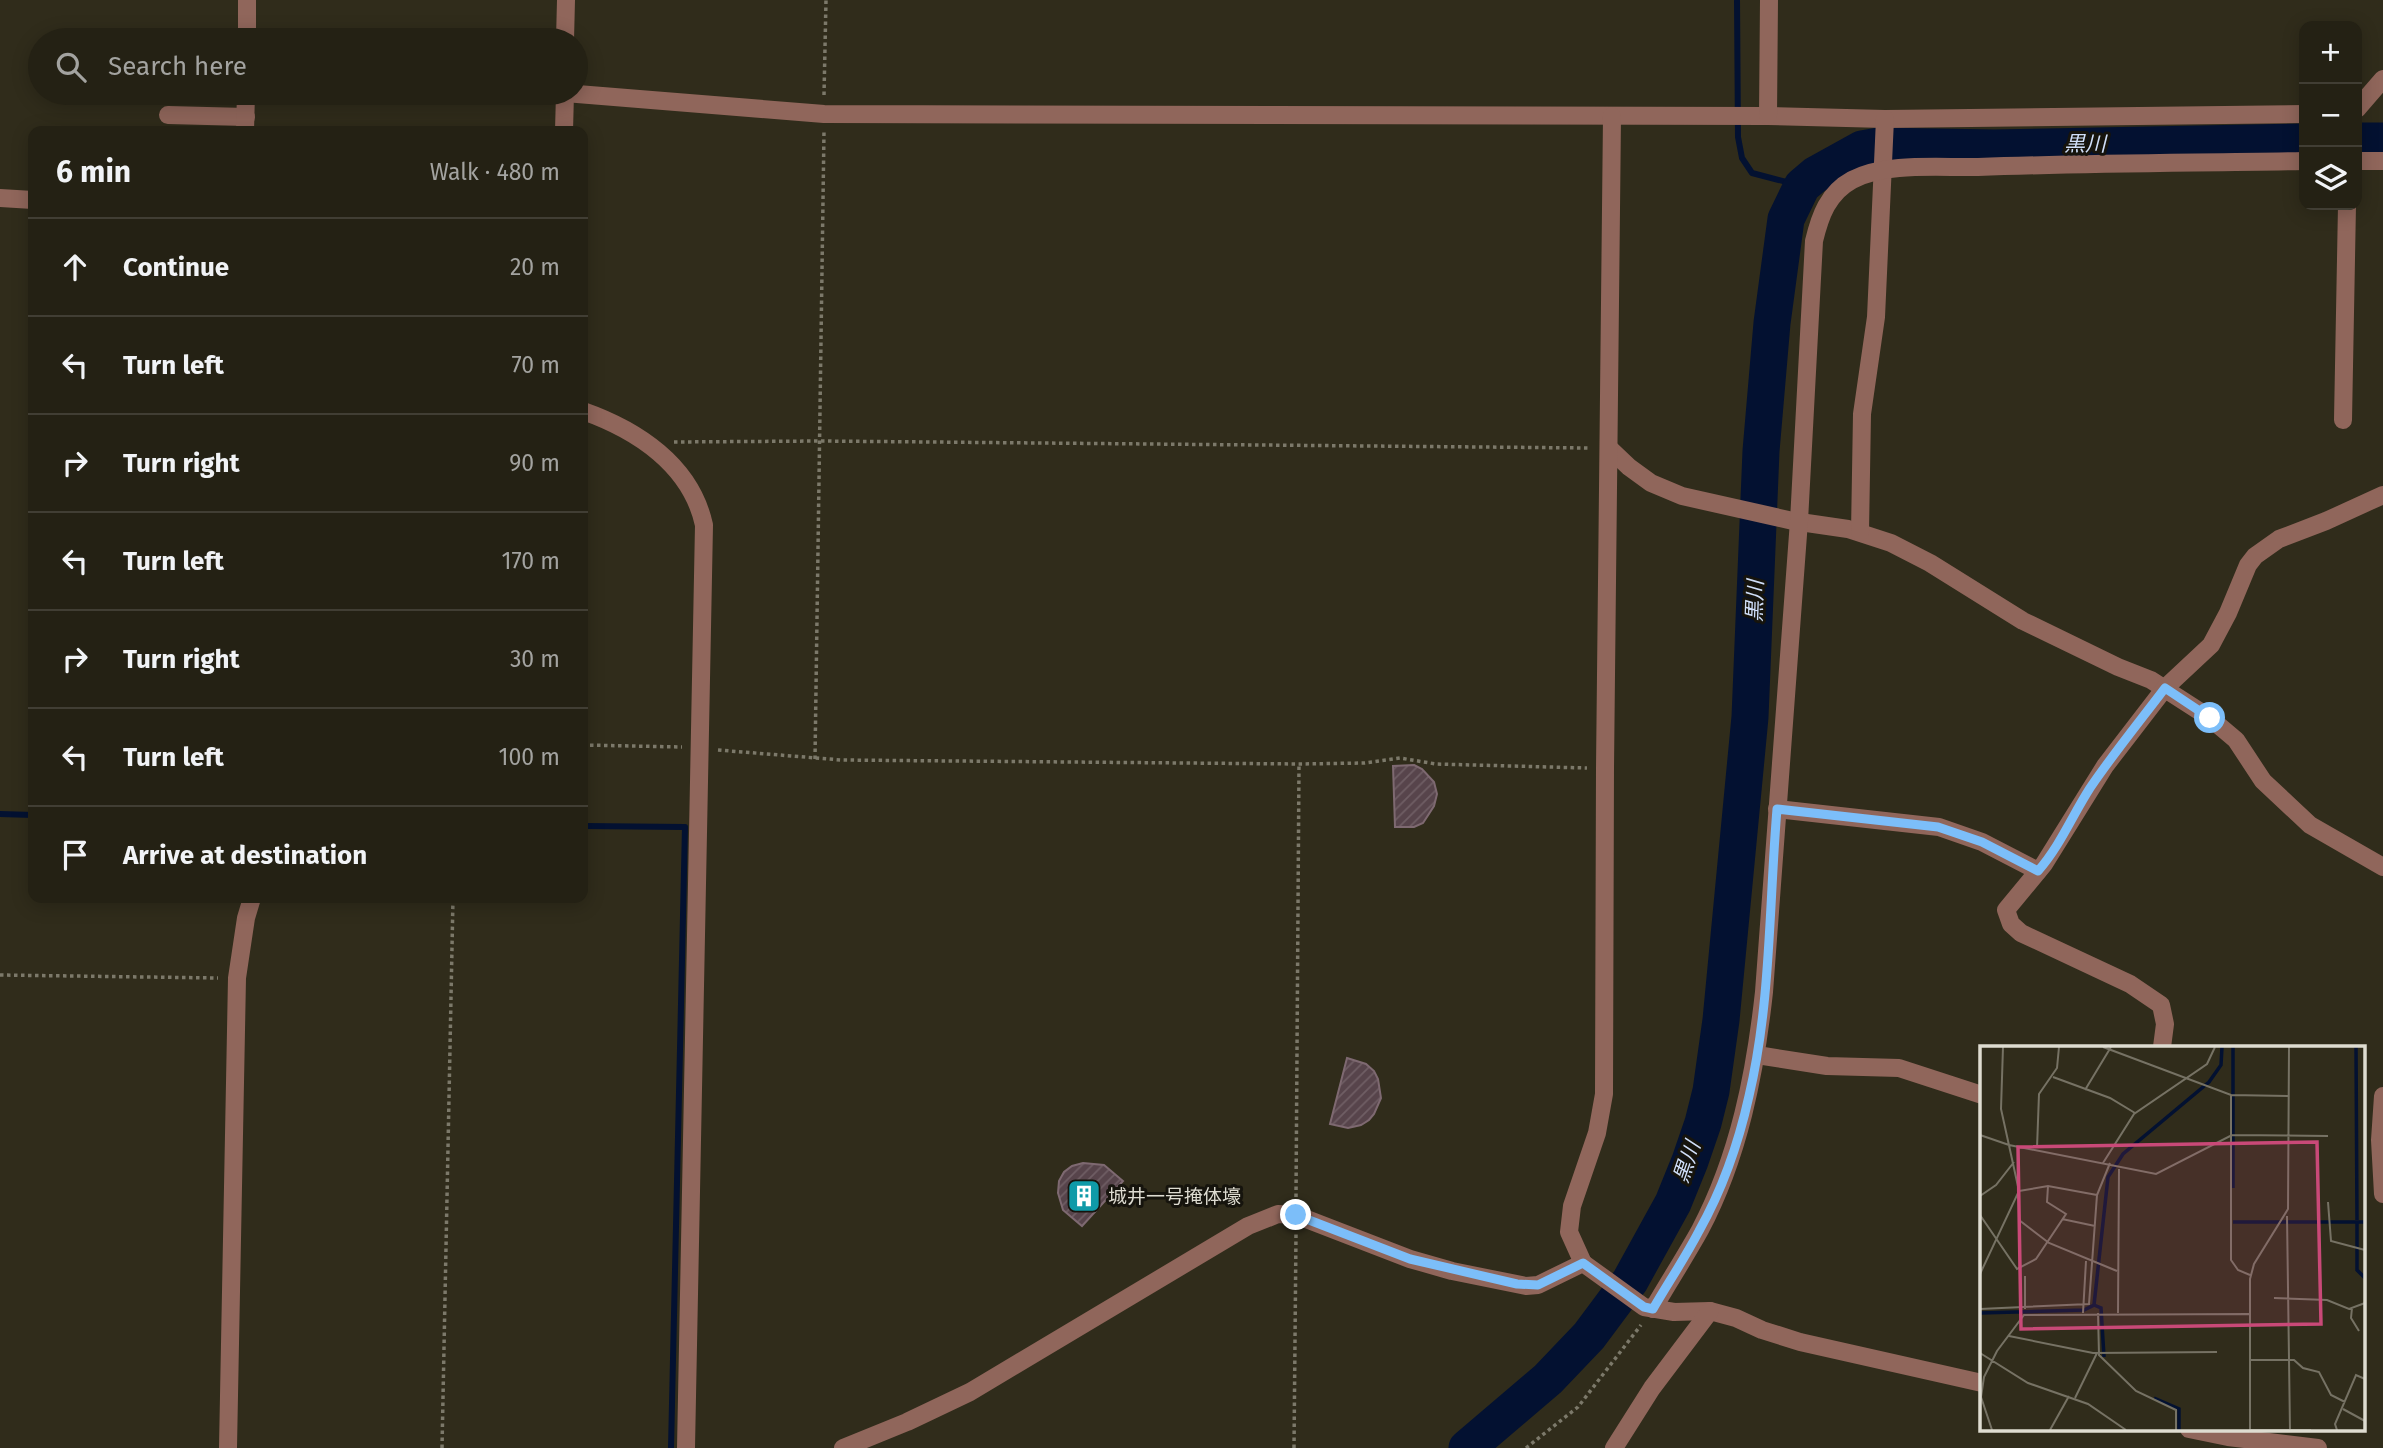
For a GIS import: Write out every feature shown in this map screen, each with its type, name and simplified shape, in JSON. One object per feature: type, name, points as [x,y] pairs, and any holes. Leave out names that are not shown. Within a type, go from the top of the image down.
[{"type":"street","points":[[247,0],[247,28]]},
{"type":"street","points":[[565,28],[566,0]]},
{"type":"street","points":[[1762,116],[1769,0]]},
{"type":"street","points":[[2362,103],[2383,79]]},
{"type":"street","points":[[588,95],[824,114],[1762,116],[1885,125],[2299,114]]},
{"type":"street","points":[[168,115],[246,124],[246,105]]},
{"type":"street","points":[[564,126],[565,105]]},
{"type":"street","points":[[1612,116],[1604,1094],[1597,1133],[1572,1206],[1569,1232],[1587,1265],[1648,1308],[1674,1312],[1710,1311],[1800,1342],[1980,1383]]},
{"type":"street","points":[[1860,532],[1862,414],[1876,317],[1885,125]]},
{"type":"street","points":[[1648,1308],[1700,1229],[1716,1193],[1740,1130],[1757,1055],[1777,809],[1814,241],[1819,218],[1826,203],[1853,180],[1883,167],[2299,161]]},
{"type":"street","points":[[2362,161],[2383,161]]},
{"type":"street","points":[[0,198],[28,200]]},
{"type":"street","points":[[2343,420],[2347,210]]},
{"type":"street","points":[[588,413],[648,442],[680,473],[692,489],[704,525],[686,1448]]},
{"type":"street","points":[[1609,448],[1651,483],[1682,496],[1860,532],[1891,543],[2023,621],[2165,688],[2210,718],[2236,740],[2263,781],[2310,825],[2383,867]]},
{"type":"street","points":[[2162,1046],[2165,1024],[2161,1006],[2130,984],[2021,933],[2011,924],[2006,910],[2062,838],[2105,766],[2165,688],[2211,645],[2248,565],[2255,556],[2278,539],[2383,495]]},
{"type":"street","points":[[1777,809],[1938,827],[1982,842],[2038,871]]},
{"type":"street","points":[[228,1448],[237,978],[250,903]]},
{"type":"street","points":[[1757,1055],[1826,1066],[1899,1068],[1980,1094]]},
{"type":"street","points":[[2376,1100],[2383,1194]]},
{"type":"street","points":[[843,1448],[970,1392],[1248,1226],[1278,1214],[1296,1215],[1410,1259],[1517,1284],[1538,1285],[1587,1265]]},
{"type":"street","points":[[1615,1448],[1652,1388],[1710,1311]]},
{"type":"street","points":[[2192,1430],[2227,1443],[2318,1448]]},
{"type":"path","points":[[815,759],[826,0]]},
{"type":"path","points":[[648,442],[1609,448]]},
{"type":"path","points":[[588,744],[701,748],[815,759],[1299,764],[1365,763],[1400,758],[1436,764],[1605,768]]},
{"type":"path","points":[[1294,1448],[1299,764]]},
{"type":"path","points":[[442,1448],[453,903]]},
{"type":"path","points":[[0,975],[237,978]]},
{"type":"path","points":[[1527,1448],[1578,1407],[1648,1308]]},
{"type":"building","points":[[1414,765],[1422,769],[1434,782],[1437,794],[1434,806],[1423,823],[1414,827],[1395,827],[1393,766]]},
{"type":"building","points":[[1347,1058],[1366,1064],[1374,1071],[1381,1098],[1369,1120],[1348,1128],[1330,1124]]},
{"type":"building","name":"城井一号掩体壕","points":[[1083,1163],[1104,1165],[1123,1181],[1082,1226],[1063,1210],[1058,1193],[1059,1181],[1064,1172]]},
{"type":"waterway","points":[[1737,0],[1738,137],[1742,158],[1752,173],[1802,186]]},
{"type":"waterway","name":"黒川","points":[[2362,141],[2383,141]]},
{"type":"waterway","name":"黒川","points":[[1467,1448],[1548,1379],[1589,1336],[1630,1281],[1673,1203],[1703,1123],[1711,1091],[1721,1020],[1750,717],[1761,451],[1772,323],[1786,219],[1802,186],[1815,175],[1862,149],[1879,146],[1994,148],[2299,142]]},
{"type":"waterway","points":[[0,814],[28,815]]},
{"type":"waterway","points":[[588,826],[685,827],[671,1448]]},
{"type":"place","name":"城井一号掩体壕","points":[[1084,1196]]},
{"type":"route","points":[[1296,1215],[1387,1252],[1431,1266],[1517,1284],[1538,1285],[1583,1263],[1644,1307],[1653,1309],[1700,1229],[1729,1161],[1749,1097],[1764,992],[1777,809],[1938,827],[1982,842],[2038,871],[2062,838],[2105,766],[2165,688],[2210,718]]}]
